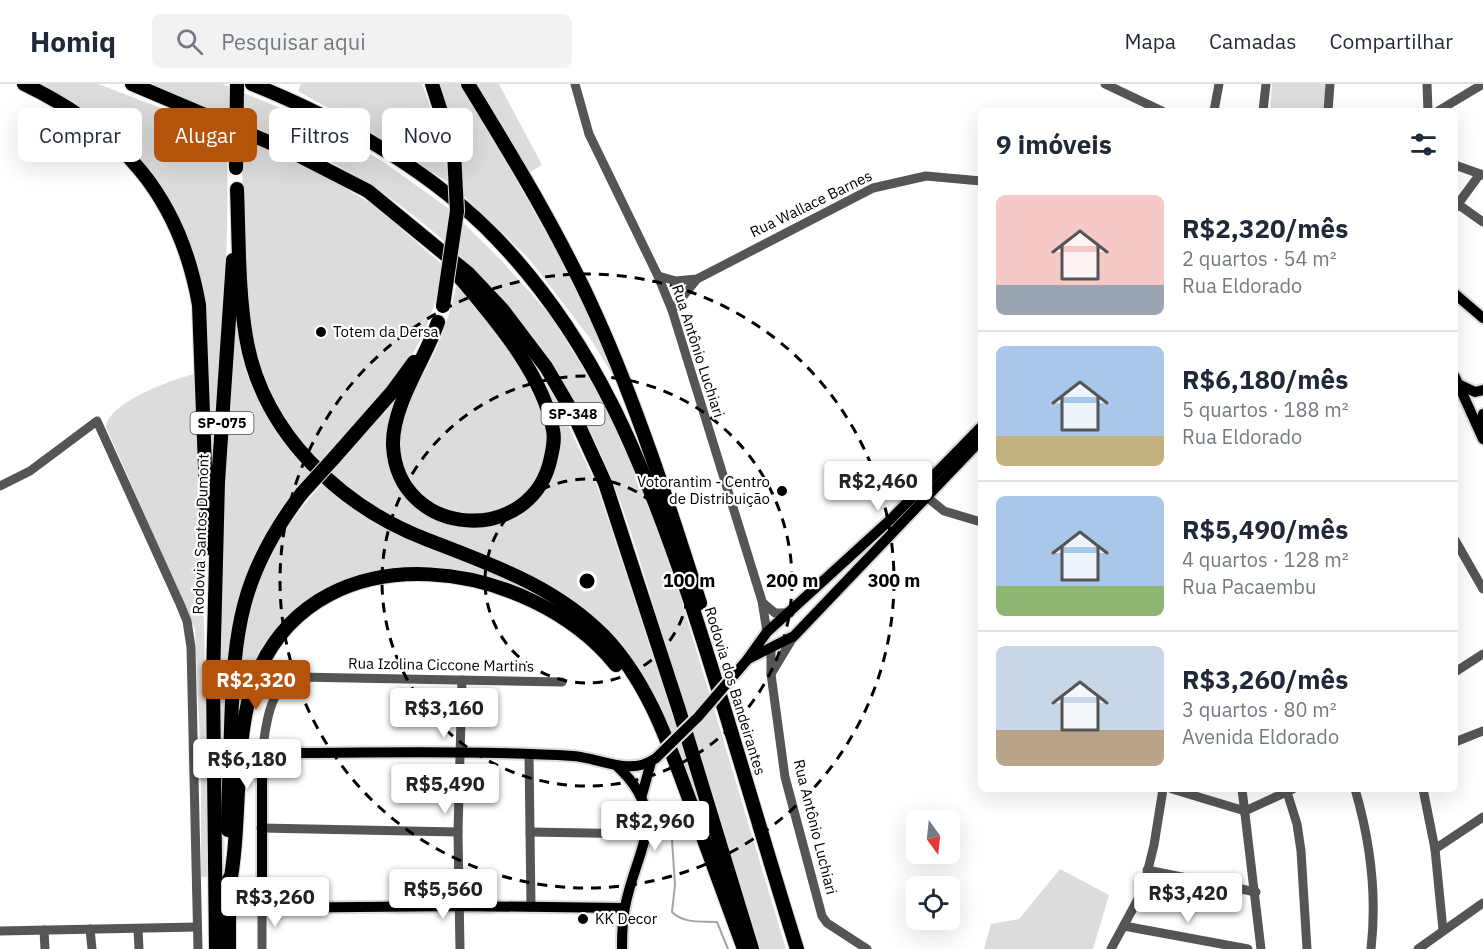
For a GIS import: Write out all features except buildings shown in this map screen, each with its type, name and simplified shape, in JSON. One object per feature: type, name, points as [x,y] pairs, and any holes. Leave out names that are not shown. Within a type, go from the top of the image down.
[{"type":"highway","points":[[24,84],[76,112],[125,152],[164,202],[188,255],[200,323],[209,638],[213,679]]},
{"type":"highway","name":"SP-348","points":[[132,84],[331,170],[368,191],[470,274],[521,333],[546,367],[574,415],[596,460],[679,710],[752,949]]},
{"type":"highway","name":"Rodovia Santos Dumont","points":[[216,949],[213,679],[218,482],[237,189],[237,84]]},
{"type":"highway","name":"Rodovia dos Bandeirantes","points":[[252,84],[325,116],[392,154],[426,179],[496,238],[557,312],[595,370],[637,453],[715,675],[797,949]]},
{"type":"highway","points":[[430,241],[510,342],[544,401],[552,422],[554,447],[545,478],[526,503],[502,515],[476,522],[440,515],[420,502],[397,466],[393,444],[395,424],[401,405],[427,353],[443,306],[457,211],[454,152],[432,84]]},
{"type":"highway","points":[[468,84],[568,258],[614,357],[655,464],[701,606],[715,675]]},
{"type":"highway","points":[[237,189],[242,306],[248,347],[253,364],[276,414],[302,453],[331,483],[366,510],[415,535],[532,582],[574,609],[606,638],[648,697],[672,753],[744,949]]},
{"type":"highway","points":[[229,949],[231,688],[238,624],[248,590],[268,544],[302,493],[393,392],[438,322]]},
{"type":"highway","points":[[229,888],[235,858],[244,729],[258,673],[275,642],[302,614],[334,592],[366,581],[404,575],[448,576],[490,584],[547,607],[583,630],[614,662],[643,701],[672,753]]},
{"type":"main road","points":[[1458,297],[1482,317]]},
{"type":"main road","points":[[1458,381],[1475,392],[1483,390]]},
{"type":"main road","points":[[1458,384],[1483,440]]},
{"type":"main road","points":[[1483,414],[1483,428]]},
{"type":"main road","points":[[748,659],[798,632],[978,430]]},
{"type":"main road","points":[[624,908],[458,906],[262,908],[262,753],[529,754],[590,758],[618,767],[634,767],[653,760],[698,717],[748,659],[767,632],[978,443]]},
{"type":"main road","points":[[790,613],[798,632]]},
{"type":"main road","points":[[767,632],[771,648]]},
{"type":"main road","points":[[642,795],[653,760]]},
{"type":"main road","points":[[618,767],[642,795],[647,816],[646,834],[624,908],[622,949]]},
{"type":"street","name":"Rua Antônio Luchiari","points":[[575,84],[589,134],[658,276],[672,310],[762,601],[767,632]]},
{"type":"street","points":[[1105,84],[1155,108]]},
{"type":"street","points":[[1215,108],[1219,84]]},
{"type":"street","points":[[1263,108],[1266,84]]},
{"type":"street","points":[[1328,108],[1330,84]]},
{"type":"street","points":[[1427,84],[1428,108]]},
{"type":"street","points":[[1443,108],[1483,84]]},
{"type":"street","points":[[1458,166],[1481,174],[1458,206]]},
{"type":"street","name":"Rua Wallace Barnes","points":[[658,276],[676,281],[697,279],[873,188],[926,176],[978,181]]},
{"type":"street","points":[[1458,208],[1483,222]]},
{"type":"street","name":"Rua Wallace Barnes","points":[[672,310],[697,279]]},
{"type":"street","points":[[0,486],[30,471],[97,421],[175,593],[189,632],[197,809],[198,949]]},
{"type":"street","points":[[922,493],[944,511],[978,520]]},
{"type":"street","points":[[1458,545],[1483,589]]},
{"type":"street","points":[[762,601],[775,613],[790,613]]},
{"type":"street","points":[[771,674],[798,632]]},
{"type":"street","name":"Rua Antônio Luchiari","points":[[771,648],[771,674],[786,785],[822,916],[827,923],[867,949]]},
{"type":"street","points":[[1458,670],[1483,654]]},
{"type":"street","name":"Rua Izolina Ciccone Martins","points":[[262,753],[270,711],[285,682],[298,677],[562,682]]},
{"type":"street","points":[[460,949],[458,832],[462,680]]},
{"type":"street","points":[[1458,741],[1483,731]]},
{"type":"street","points":[[529,754],[531,907]]},
{"type":"street","points":[[1111,949],[1143,890],[1161,792]]},
{"type":"street","points":[[1182,792],[1245,811],[1284,792]]},
{"type":"street","points":[[1242,792],[1261,949]]},
{"type":"street","points":[[1289,792],[1298,824],[1307,949]]},
{"type":"street","points":[[1356,792],[1368,848],[1375,919],[1371,949]]},
{"type":"street","points":[[1424,792],[1435,849],[1443,930]]},
{"type":"street","points":[[1435,849],[1483,817]]},
{"type":"street","points":[[261,828],[458,832]]},
{"type":"street","points":[[530,831],[646,834]]},
{"type":"street","points":[[1147,870],[1256,892]]},
{"type":"street","points":[[1418,949],[1483,903]]},
{"type":"street","points":[[262,908],[262,949]]},
{"type":"street","points":[[1124,926],[1248,949]]},
{"type":"street","points":[[0,931],[197,927]]},
{"type":"street","points":[[138,929],[139,949]]},
{"type":"street","points":[[44,930],[45,949]]},
{"type":"street","points":[[90,930],[92,949]]},
{"type":"shaded area","points":[[35,84],[98,84],[161,108],[154,108],[154,162],[227,162],[226,270],[210,499],[205,330],[163,192],[127,162],[142,162],[142,108],[63,108]]},
{"type":"shaded area","points":[[147,84],[222,84],[280,108],[269,108],[269,134],[257,128],[257,108],[207,108]]},
{"type":"shaded area","points":[[301,84],[422,84],[431,108],[382,108],[382,139],[370,132],[370,108],[328,108],[298,91]]},
{"type":"shaded area","points":[[440,84],[462,84],[587,305],[619,386],[592,341],[530,260],[463,195],[461,162],[473,162],[473,108],[447,108]]},
{"type":"shaded area","points":[[475,84],[499,84],[542,165],[529,173]]},
{"type":"shaded area","points":[[1272,84],[1325,84],[1325,108],[1270,108]]},
{"type":"shaded area","points":[[257,144],[269,149],[269,162],[297,162],[375,206],[443,265],[428,321],[402,372],[319,465],[277,407],[253,349],[246,279],[242,162],[257,162]]},
{"type":"shaded area","points":[[370,154],[448,208],[502,261],[551,316],[611,413],[651,509],[678,589],[786,949],[758,949],[620,501],[600,452],[575,404],[547,358],[515,315],[479,275],[440,238],[398,204],[331,162],[370,162]]},
{"type":"shaded area","points":[[417,162],[446,162],[449,183]]},
{"type":"shaded area","points":[[458,280],[499,333],[524,371],[542,411],[548,432],[548,448],[544,465],[522,496],[502,508],[479,514],[456,512],[435,503],[417,488],[405,467],[400,441],[403,417],[440,341]]},
{"type":"shaded area","points":[[236,313],[244,359],[260,400],[282,438],[311,474],[236,612],[231,634],[227,677],[224,877],[221,877],[218,671],[223,463]]},
{"type":"shaded area","points":[[533,365],[555,398],[597,486],[675,723],[685,746],[714,851],[668,731],[582,608],[521,571],[389,514],[359,496],[331,473],[400,395],[395,454],[396,476],[406,496],[429,515],[463,526],[497,523],[513,517],[540,494],[552,476],[560,453],[556,431]]},
{"type":"shaded area","points":[[198,373],[210,877],[201,877],[201,770],[195,629],[106,427],[118,409],[130,400],[144,392]]},
{"type":"shaded area","points":[[322,484],[366,517],[388,529],[519,585],[584,625],[527,593],[401,572],[293,617],[238,723],[243,655],[255,595],[280,539]]},
{"type":"shaded area","points":[[1060,869],[1109,895],[1093,949],[984,949],[991,924],[1019,919]]},
{"type":"waterway","points":[[672,840],[675,885],[672,912],[687,920],[717,922],[728,949]]},
{"type":"place","name":"Totem da Dersa","points":[[321,332]]},
{"type":"place","name":"Votorantim - Centro de Distribuição","points":[[782,491]]},
{"type":"place","name":"KK Decor","points":[[583,919]]}]
